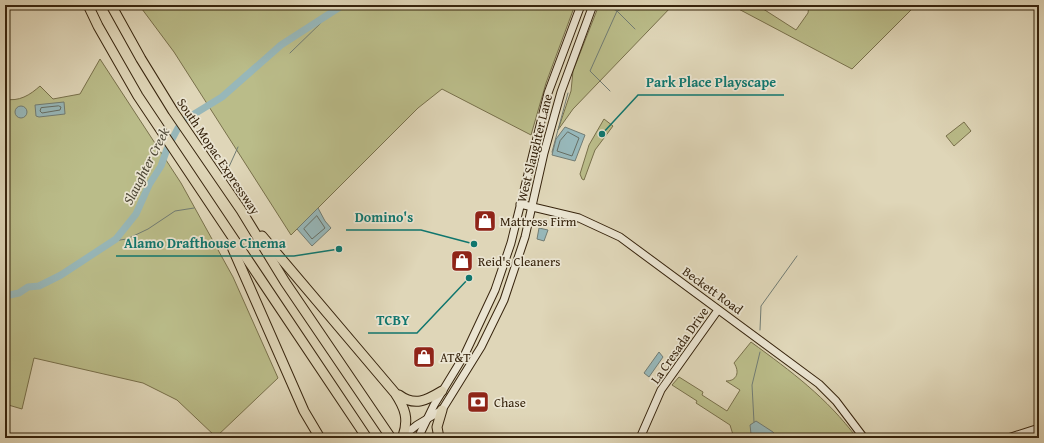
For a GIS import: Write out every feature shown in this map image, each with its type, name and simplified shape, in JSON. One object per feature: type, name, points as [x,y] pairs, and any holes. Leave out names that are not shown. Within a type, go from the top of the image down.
[{"type":"highway","points":[[83,5],[98,26],[158,127],[367,438]]},
{"type":"highway","points":[[88,5],[98,26]]},
{"type":"highway","name":"South Mopac Expressway","points":[[112,5],[141,58],[173,111],[240,210],[285,282],[391,438]]},
{"type":"highway","points":[[240,210],[395,393],[406,415],[406,427],[402,437]]},
{"type":"highway","points":[[218,218],[242,268],[304,411],[320,438]]},
{"type":"highway","points":[[395,393],[407,400],[420,402],[429,400],[442,391]]},
{"type":"highway","points":[[439,438],[437,427],[442,410]]},
{"type":"main road","name":"West Slaughter Lane","points":[[418,438],[442,391],[455,373],[495,290],[511,243],[548,93],[580,5]]},
{"type":"main road","name":"West Slaughter Lane","points":[[402,437],[417,425],[442,410],[489,333],[504,300],[515,269],[532,207],[560,92],[593,5]]},
{"type":"main road","name":"Beckett Road","points":[[520,204],[576,217],[615,234],[819,384],[836,401],[864,438]]},
{"type":"main road","points":[[489,333],[484,329],[484,324],[494,300],[495,290]]},
{"type":"main road","name":"La Cresada Drive","points":[[640,438],[661,390],[718,310]]},
{"type":"main road","points":[[470,366],[472,356],[482,336],[478,328]]},
{"type":"main road","points":[[1008,438],[1039,428]]},
{"type":"main road","points":[[1029,438],[1039,435]]},
{"type":"green space","points":[[139,5],[575,5],[546,83],[531,135],[442,89],[418,108],[291,235],[174,52]]},
{"type":"green space","points":[[599,5],[673,5],[573,109],[558,130],[571,91],[573,71]]},
{"type":"green space","points":[[731,5],[757,5],[796,30],[808,13],[809,5],[916,5],[852,69]]},
{"type":"green space","points":[[100,59],[181,183],[233,277],[278,378],[216,437],[177,400],[143,383],[34,358],[22,409],[5,404],[5,99],[20,99],[40,86],[53,99],[80,94]]},
{"type":"green space","points":[[604,119],[613,126],[595,150],[584,180],[580,174],[589,145]]},
{"type":"green space","points":[[964,122],[971,131],[954,146],[946,136]]},
{"type":"green space","points":[[751,342],[808,386],[833,410],[857,438],[734,438],[730,425],[672,385],[679,377],[703,392],[702,395],[727,411],[740,390],[726,381],[730,381],[735,378],[737,370],[734,363]]},
{"type":"water","points":[[64,102],[65,114],[39,117],[36,116],[35,105]]},
{"type":"water","points":[[19,106],[23,106],[27,112],[23,118],[19,118],[15,114],[15,110]]},
{"type":"water","points":[[565,127],[585,135],[575,161],[552,155],[556,139]]},
{"type":"water","points":[[318,208],[325,221],[331,228],[312,246],[297,229]]},
{"type":"water","points":[[539,228],[548,230],[544,241],[537,239]]},
{"type":"water","points":[[659,352],[663,357],[649,377],[644,373]]},
{"type":"water","points":[[756,421],[773,432],[778,438],[748,438],[751,434],[750,425]]},
{"type":"waterway","name":"Slaughter Creek","points":[[5,296],[19,293],[28,287],[39,286],[61,275],[116,239],[136,214],[149,185],[161,166],[167,149],[178,128],[186,119],[222,97],[281,45],[343,5]]},
{"type":"waterway","points":[[606,5],[617,11],[635,29]]},
{"type":"waterway","points":[[610,91],[590,71],[617,11],[634,5]]},
{"type":"waterway","points":[[668,5],[672,9]]},
{"type":"waterway","points":[[290,53],[324,20],[324,16]]},
{"type":"waterway","points":[[552,152],[568,93]]},
{"type":"waterway","points":[[228,169],[238,147]]},
{"type":"waterway","points":[[113,241],[127,239],[148,229],[175,211],[194,208]]},
{"type":"waterway","points":[[760,330],[761,306],[797,256]]},
{"type":"waterway","points":[[754,422],[752,385],[760,352]]},
{"type":"place","name":"Park Place Playscape","points":[[602,134]]},
{"type":"place","name":"Mattress Firm","points":[[485,221]]},
{"type":"place","name":"Domino's","points":[[474,244]]},
{"type":"place","name":"Alamo Drafthouse Cinema","points":[[339,249]]},
{"type":"place","name":"Reid's Cleaners","points":[[462,261]]},
{"type":"place","name":"TCBY","points":[[469,278]]},
{"type":"place","name":"AT&T","points":[[424,357]]},
{"type":"place","name":"Chase","points":[[478,402]]}]
